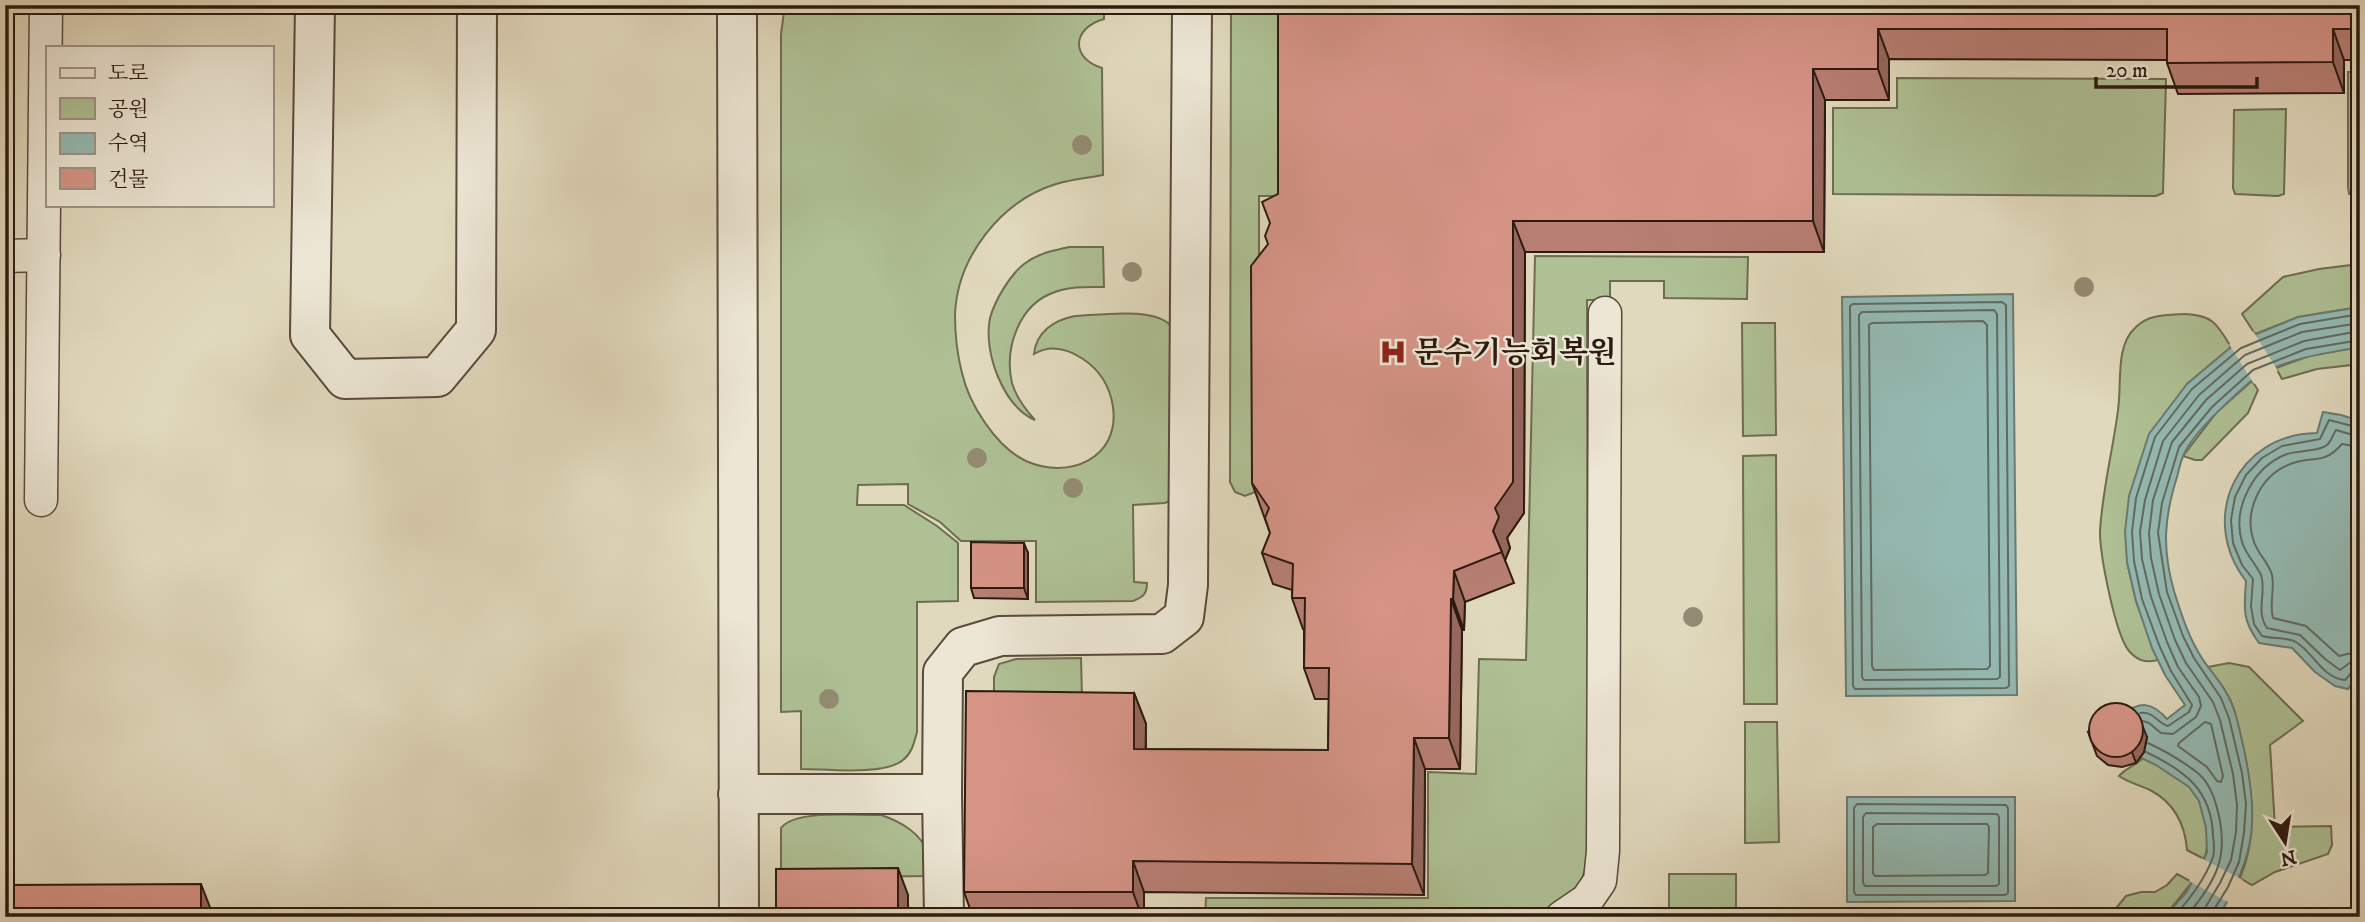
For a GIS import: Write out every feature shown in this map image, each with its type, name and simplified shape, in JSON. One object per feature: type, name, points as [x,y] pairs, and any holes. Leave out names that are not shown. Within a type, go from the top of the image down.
[{"type":"street","points":[[315,5],[310,335],[345,379],[437,377],[476,330],[477,5]]},
{"type":"street","points":[[737,5],[739,917]]},
{"type":"street","points":[[944,917],[943,672],[963,647],[1000,636],[1162,634],[1184,617],[1188,585],[1192,5]]},
{"type":"street","points":[[738,794],[942,794]]},
{"type":"lane","points":[[41,500],[46,5]]},
{"type":"lane","points":[[5,256],[44,255]]},
{"type":"lane","points":[[1562,917],[1587,900],[1600,881],[1603,851],[1605,313]]},
{"type":"green space","points":[[785,5],[1104,5],[1104,19],[1086,29],[1079,43],[1084,57],[1102,68],[1103,175],[1062,182],[1036,192],[1017,203],[986,234],[973,253],[958,293],[955,322],[960,366],[977,411],[1004,446],[1026,461],[1042,466],[1074,466],[1088,461],[1100,452],[1108,440],[1113,425],[1112,399],[1100,374],[1077,356],[1065,350],[1053,349],[1034,354],[1042,333],[1053,324],[1075,316],[1127,313],[1154,317],[1173,328],[1172,500],[1133,505],[1134,582],[1147,583],[1145,592],[1136,600],[1036,602],[1036,541],[961,541],[940,522],[908,504],[908,484],[858,485],[857,505],[904,505],[958,543],[958,601],[917,602],[917,732],[912,748],[903,760],[894,765],[869,770],[801,769],[801,711],[781,712],[781,34]]},
{"type":"green space","points":[[1231,5],[1282,5],[1282,196],[1259,196],[1259,482],[1255,492],[1245,496],[1235,492],[1230,482]]},
{"type":"green space","points":[[2348,72],[2360,72],[2360,196],[2349,194],[2348,187]]},
{"type":"green space","points":[[1897,78],[2166,79],[2163,193],[2156,196],[1833,194],[1833,108],[1897,108]]},
{"type":"green space","points":[[2286,109],[2284,194],[2235,194],[2234,110]]},
{"type":"green space","points":[[1069,247],[1103,247],[1104,287],[1079,287],[1055,292],[1042,298],[1023,317],[1013,342],[1010,370],[1012,383],[1021,403],[1035,420],[1013,403],[998,377],[990,346],[990,318],[1004,288],[1029,260]]},
{"type":"green space","points":[[1535,256],[1748,257],[1747,299],[1664,298],[1664,281],[1610,281],[1610,300],[1587,300],[1588,847],[1582,879],[1570,897],[1519,917],[1205,917],[1206,898],[1428,898],[1428,772],[1476,774],[1479,659],[1526,660]]},
{"type":"green space","points":[[2360,264],[2360,307],[2298,317],[2255,334],[2242,314],[2283,277]]},
{"type":"green space","points":[[2158,316],[2202,316],[2213,322],[2231,347],[2187,384],[2127,562],[2136,601],[2158,660],[2145,661],[2129,651],[2119,628],[2109,594],[2103,558],[2101,517],[2118,410],[2124,345],[2140,323]]},
{"type":"green space","points":[[1742,323],[1775,323],[1776,435],[1743,436]]},
{"type":"green space","points":[[2360,347],[2360,364],[2317,369],[2282,379],[2276,368],[2309,356]]},
{"type":"green space","points":[[2252,381],[2258,390],[2248,413],[2202,460],[2183,456],[2217,412]]},
{"type":"green space","points":[[1776,455],[1777,704],[1744,704],[1743,456]]},
{"type":"green space","points":[[1081,658],[1082,697],[994,697],[994,677],[999,664],[1016,659]]},
{"type":"green space","points":[[2229,663],[2249,667],[2303,721],[2270,745],[2275,827],[2331,826],[2332,845],[2328,854],[2275,872],[2252,885],[2240,878],[2252,827],[2251,792],[2245,757],[2232,705],[2208,667]]},
{"type":"green space","points":[[1745,722],[1777,722],[1779,842],[1745,843]]},
{"type":"green space","points":[[2143,758],[2180,778],[2200,802],[2207,832],[2204,859],[2187,850],[2181,823],[2166,801],[2150,790],[2119,776]]},
{"type":"green space","points":[[881,815],[902,824],[920,839],[928,856],[928,876],[781,878],[781,828],[788,822],[812,816]]},
{"type":"green space","points":[[1669,874],[1736,874],[1736,917],[1669,917]]},
{"type":"green space","points":[[2177,874],[2192,882],[2164,917],[2109,917],[2126,896],[2155,892],[2167,885]]},
{"type":"water","points":[[2013,294],[2017,695],[1846,696],[1842,297]]},
{"type":"water","points":[[2360,307],[2360,347],[2294,360],[2258,376],[2206,424],[2189,445],[2181,461],[2167,520],[2166,547],[2170,576],[2192,640],[2224,689],[2235,713],[2248,770],[2252,814],[2251,834],[2241,874],[2218,917],[2164,917],[2186,893],[2204,859],[2207,852],[2206,828],[2199,801],[2189,787],[2156,765],[2129,752],[2122,716],[2134,707],[2145,705],[2156,709],[2167,719],[2185,705],[2165,675],[2152,648],[2136,601],[2127,562],[2125,532],[2129,496],[2149,434],[2187,384],[2237,342],[2298,317]]},
{"type":"water","points":[[2323,412],[2360,421],[2360,677],[2357,676],[2348,689],[2335,686],[2315,672],[2292,648],[2259,643],[2245,614],[2246,581],[2232,557],[2225,532],[2226,507],[2233,484],[2246,464],[2265,448],[2289,437],[2317,433]]},
{"type":"water","points":[[1847,797],[2015,797],[2015,901],[1847,902]]},
{"type":"pier","points":[[2253,331],[2278,371],[2254,384],[2229,344]]},
{"type":"pier","points":[[2201,858],[2243,880],[2230,903],[2189,881]]},
{"type":"building","name":"문수기능회복원","points":[[1278,5],[2360,5],[2360,29],[2333,29],[2333,62],[2167,63],[2167,29],[1878,29],[1878,69],[1813,69],[1813,221],[1513,221],[1513,482],[1495,508],[1499,517],[1493,531],[1502,552],[1454,571],[1451,599],[1449,738],[1414,738],[1412,864],[1133,861],[1133,892],[964,892],[966,691],[1134,693],[1134,749],[1328,750],[1329,668],[1304,668],[1305,598],[1292,598],[1293,564],[1262,553],[1270,533],[1265,518],[1269,508],[1252,483],[1251,266],[1268,244],[1265,236],[1270,223],[1262,202],[1278,194]]},
{"type":"building","points":[[971,542],[1024,543],[1024,588],[971,588]]},
{"type":"building","points":[[2116,703],[2135,711],[2143,730],[2135,749],[2116,757],[2097,749],[2089,730],[2097,711]]},
{"type":"building","points":[[898,868],[898,917],[776,917],[776,869]]},
{"type":"building","points":[[201,884],[201,917],[5,917],[5,885]]},
{"type":"building","points":[[503,916],[503,917],[452,917]]},
{"type":"place","name":"문수기능회복원","points":[[1393,352]]}]
